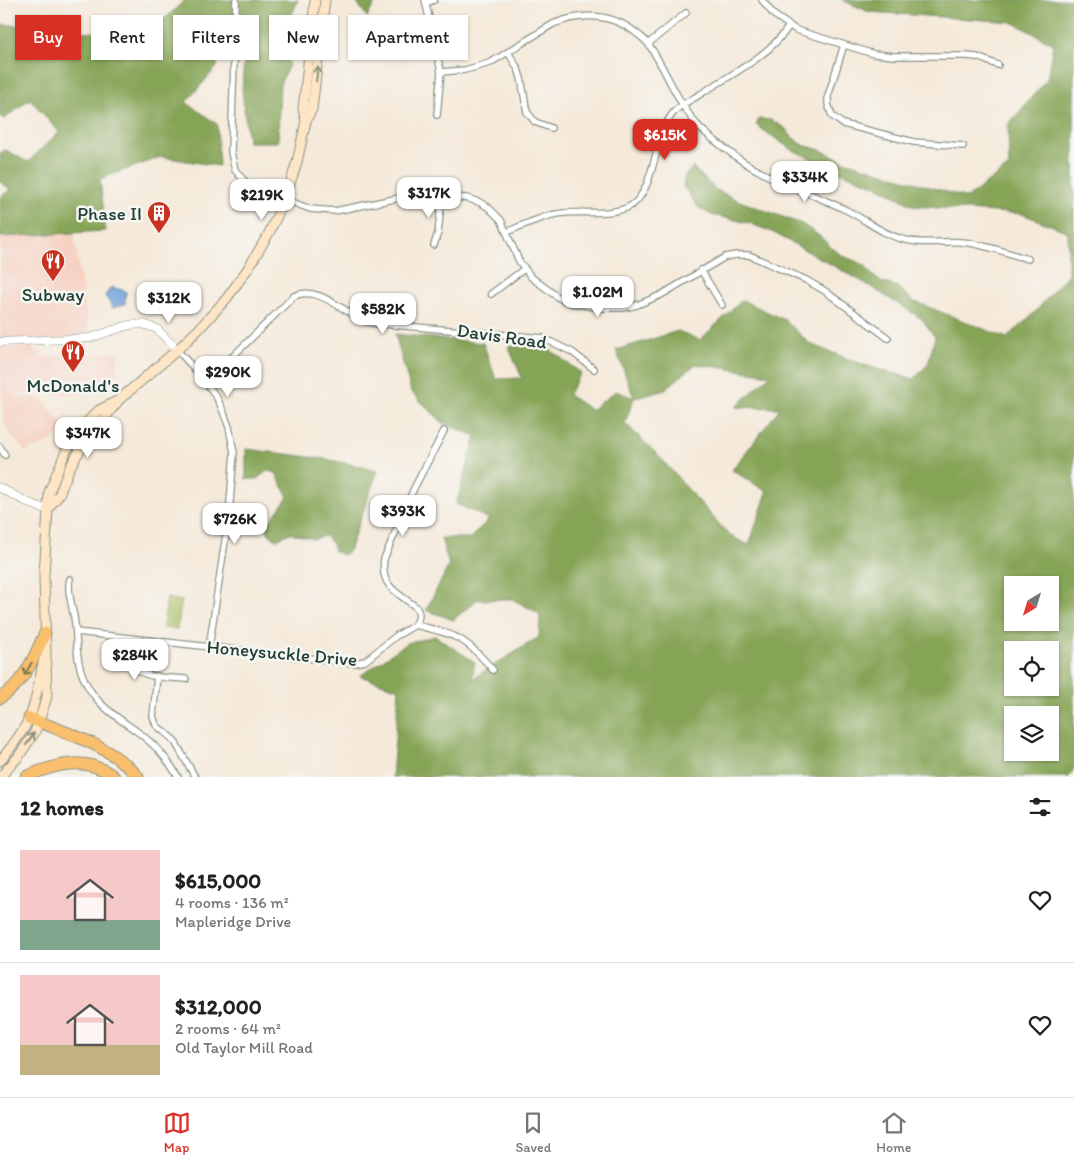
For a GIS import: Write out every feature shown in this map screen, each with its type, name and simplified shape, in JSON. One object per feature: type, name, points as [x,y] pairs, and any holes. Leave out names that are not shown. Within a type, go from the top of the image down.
[{"type":"highway","points":[[0,698],[24,676],[45,633]]},
{"type":"highway","points":[[34,720],[113,754],[138,777]]},
{"type":"highway","points":[[26,777],[43,769],[68,764],[91,766],[114,777]]},
{"type":"main road","points":[[306,121],[304,109],[315,0]]},
{"type":"main road","points":[[0,761],[34,720],[47,697],[44,576],[48,510],[59,495],[69,469],[84,443],[120,399],[178,350],[214,313],[238,283],[266,240],[285,199],[297,162],[306,121],[312,109],[326,0]]},
{"type":"main road","points":[[0,777],[19,756],[35,732],[34,720]]},
{"type":"street","points":[[236,0],[233,73],[233,162],[235,170],[248,185],[310,209],[329,211],[352,208],[401,196],[442,196],[466,198],[479,202],[496,215],[507,232],[518,261],[544,288],[566,301],[601,308],[616,308],[644,302],[724,257],[736,255],[749,256],[760,259],[806,280],[825,291],[888,338]]},
{"type":"street","points":[[434,0],[426,1],[441,72],[437,115]]},
{"type":"street","points":[[762,0],[774,15],[788,26],[844,45],[884,55],[977,57],[998,65]]},
{"type":"street","points":[[649,44],[686,13]]},
{"type":"street","points":[[441,72],[477,68],[490,63],[553,24],[583,16],[604,17],[614,20],[630,28],[649,44],[683,105],[702,129],[744,163],[848,211],[891,236],[914,242],[963,242],[1028,259]]},
{"type":"street","points":[[507,232],[547,216],[571,212],[614,211],[631,206],[645,188],[667,123],[674,113],[683,105],[769,48],[783,35],[788,26]]},
{"type":"street","points":[[844,45],[828,96],[828,104],[835,118],[847,125],[914,142],[963,146]]},
{"type":"street","points":[[508,52],[518,68],[527,112],[535,122],[551,128]]},
{"type":"street","points":[[434,245],[438,233],[442,196]]},
{"type":"street","points":[[491,294],[524,269]]},
{"type":"street","points":[[701,270],[722,305]]},
{"type":"street","name":"Davis Road","points":[[206,382],[294,296],[301,293],[314,293],[360,320],[371,323],[543,338],[572,352],[594,369]]},
{"type":"street","points":[[0,342],[90,338],[113,332],[129,325],[143,324],[157,329],[206,382],[223,411],[234,453],[229,514],[209,648]]},
{"type":"street","points":[[444,431],[414,488],[384,559],[384,579],[416,607],[420,616],[415,625],[438,630],[464,640],[478,652],[493,670]]},
{"type":"street","points":[[0,447],[5,455]]},
{"type":"street","points":[[0,488],[48,510]]},
{"type":"street","points":[[70,579],[68,584],[80,665],[90,690],[109,710],[155,747],[178,777]]},
{"type":"street","name":"Honeysuckle Drive","points":[[76,632],[357,663],[365,661],[415,625]]},
{"type":"street","points":[[130,638],[129,658],[134,667],[141,673],[186,679]]},
{"type":"street","points":[[158,676],[153,716],[154,722],[174,740],[195,777]]},
{"type":"shaded area","points":[[74,233],[90,338],[0,342],[0,237]]},
{"type":"shaded area","points":[[31,347],[37,353],[41,352],[41,357],[119,352],[116,378],[111,379],[106,384],[107,391],[53,396],[50,391],[18,395],[18,397],[42,399],[65,427],[61,433],[45,445],[30,449],[26,453],[6,428],[2,416],[0,348]]},
{"type":"green space","points":[[185,0],[298,0],[292,15],[269,15],[269,60],[288,60],[289,65],[280,84],[278,142],[248,142],[242,90],[244,60],[259,60],[259,15],[173,15],[173,60],[218,60],[217,67],[186,102],[217,124],[219,166],[161,157],[100,179],[106,231],[0,237],[0,198],[10,189],[0,182],[0,153],[6,150],[28,162],[59,132],[30,99],[4,119],[0,116],[0,24],[15,25],[15,60],[81,60],[81,31],[91,32],[91,60],[163,60],[163,20]]},
{"type":"green space","points":[[355,0],[377,0],[368,15],[366,15]]},
{"type":"green space","points":[[842,0],[1074,0],[1074,768],[1069,777],[392,777],[399,689],[360,676],[407,643],[435,636],[475,662],[472,679],[539,637],[540,614],[512,599],[477,600],[453,620],[426,610],[449,565],[441,538],[470,538],[489,519],[456,504],[476,436],[443,423],[411,392],[395,334],[483,343],[496,379],[522,378],[508,346],[544,345],[581,373],[568,395],[591,410],[616,391],[634,398],[616,350],[678,331],[700,340],[742,300],[785,320],[810,344],[867,366],[914,379],[928,364],[935,337],[922,319],[868,285],[774,233],[749,223],[712,215],[699,208],[683,186],[685,176],[693,167],[715,189],[737,200],[802,224],[843,256],[865,265],[871,274],[881,282],[898,287],[913,301],[1007,338],[1037,310],[1068,274],[1068,232],[1022,214],[913,206],[879,187],[832,169],[789,148],[756,125],[759,119],[771,120],[785,128],[792,137],[803,145],[821,150],[844,161],[967,198],[1009,166],[1008,125],[1047,79],[1053,44],[1012,22],[869,12]],"holes":[[[696,364],[770,375],[736,407],[780,408],[732,470],[767,492],[749,545],[729,535],[656,453],[625,423],[634,398],[663,391]]]},
{"type":"green space","points":[[246,449],[326,459],[378,470],[349,551],[343,555],[334,551],[332,544],[325,536],[314,539],[290,533],[276,540],[268,533],[267,525],[288,497],[276,473],[267,471],[257,479],[246,479]]},
{"type":"green space","points":[[167,598],[182,601],[177,629],[163,628]]},
{"type":"water","points":[[111,287],[126,291],[125,304],[113,308],[105,296]]},
{"type":"place","name":"Phase II","points":[[159,234]]},
{"type":"place","name":"Subway","points":[[53,282]]},
{"type":"place","name":"McDonald's","points":[[73,373]]}]
